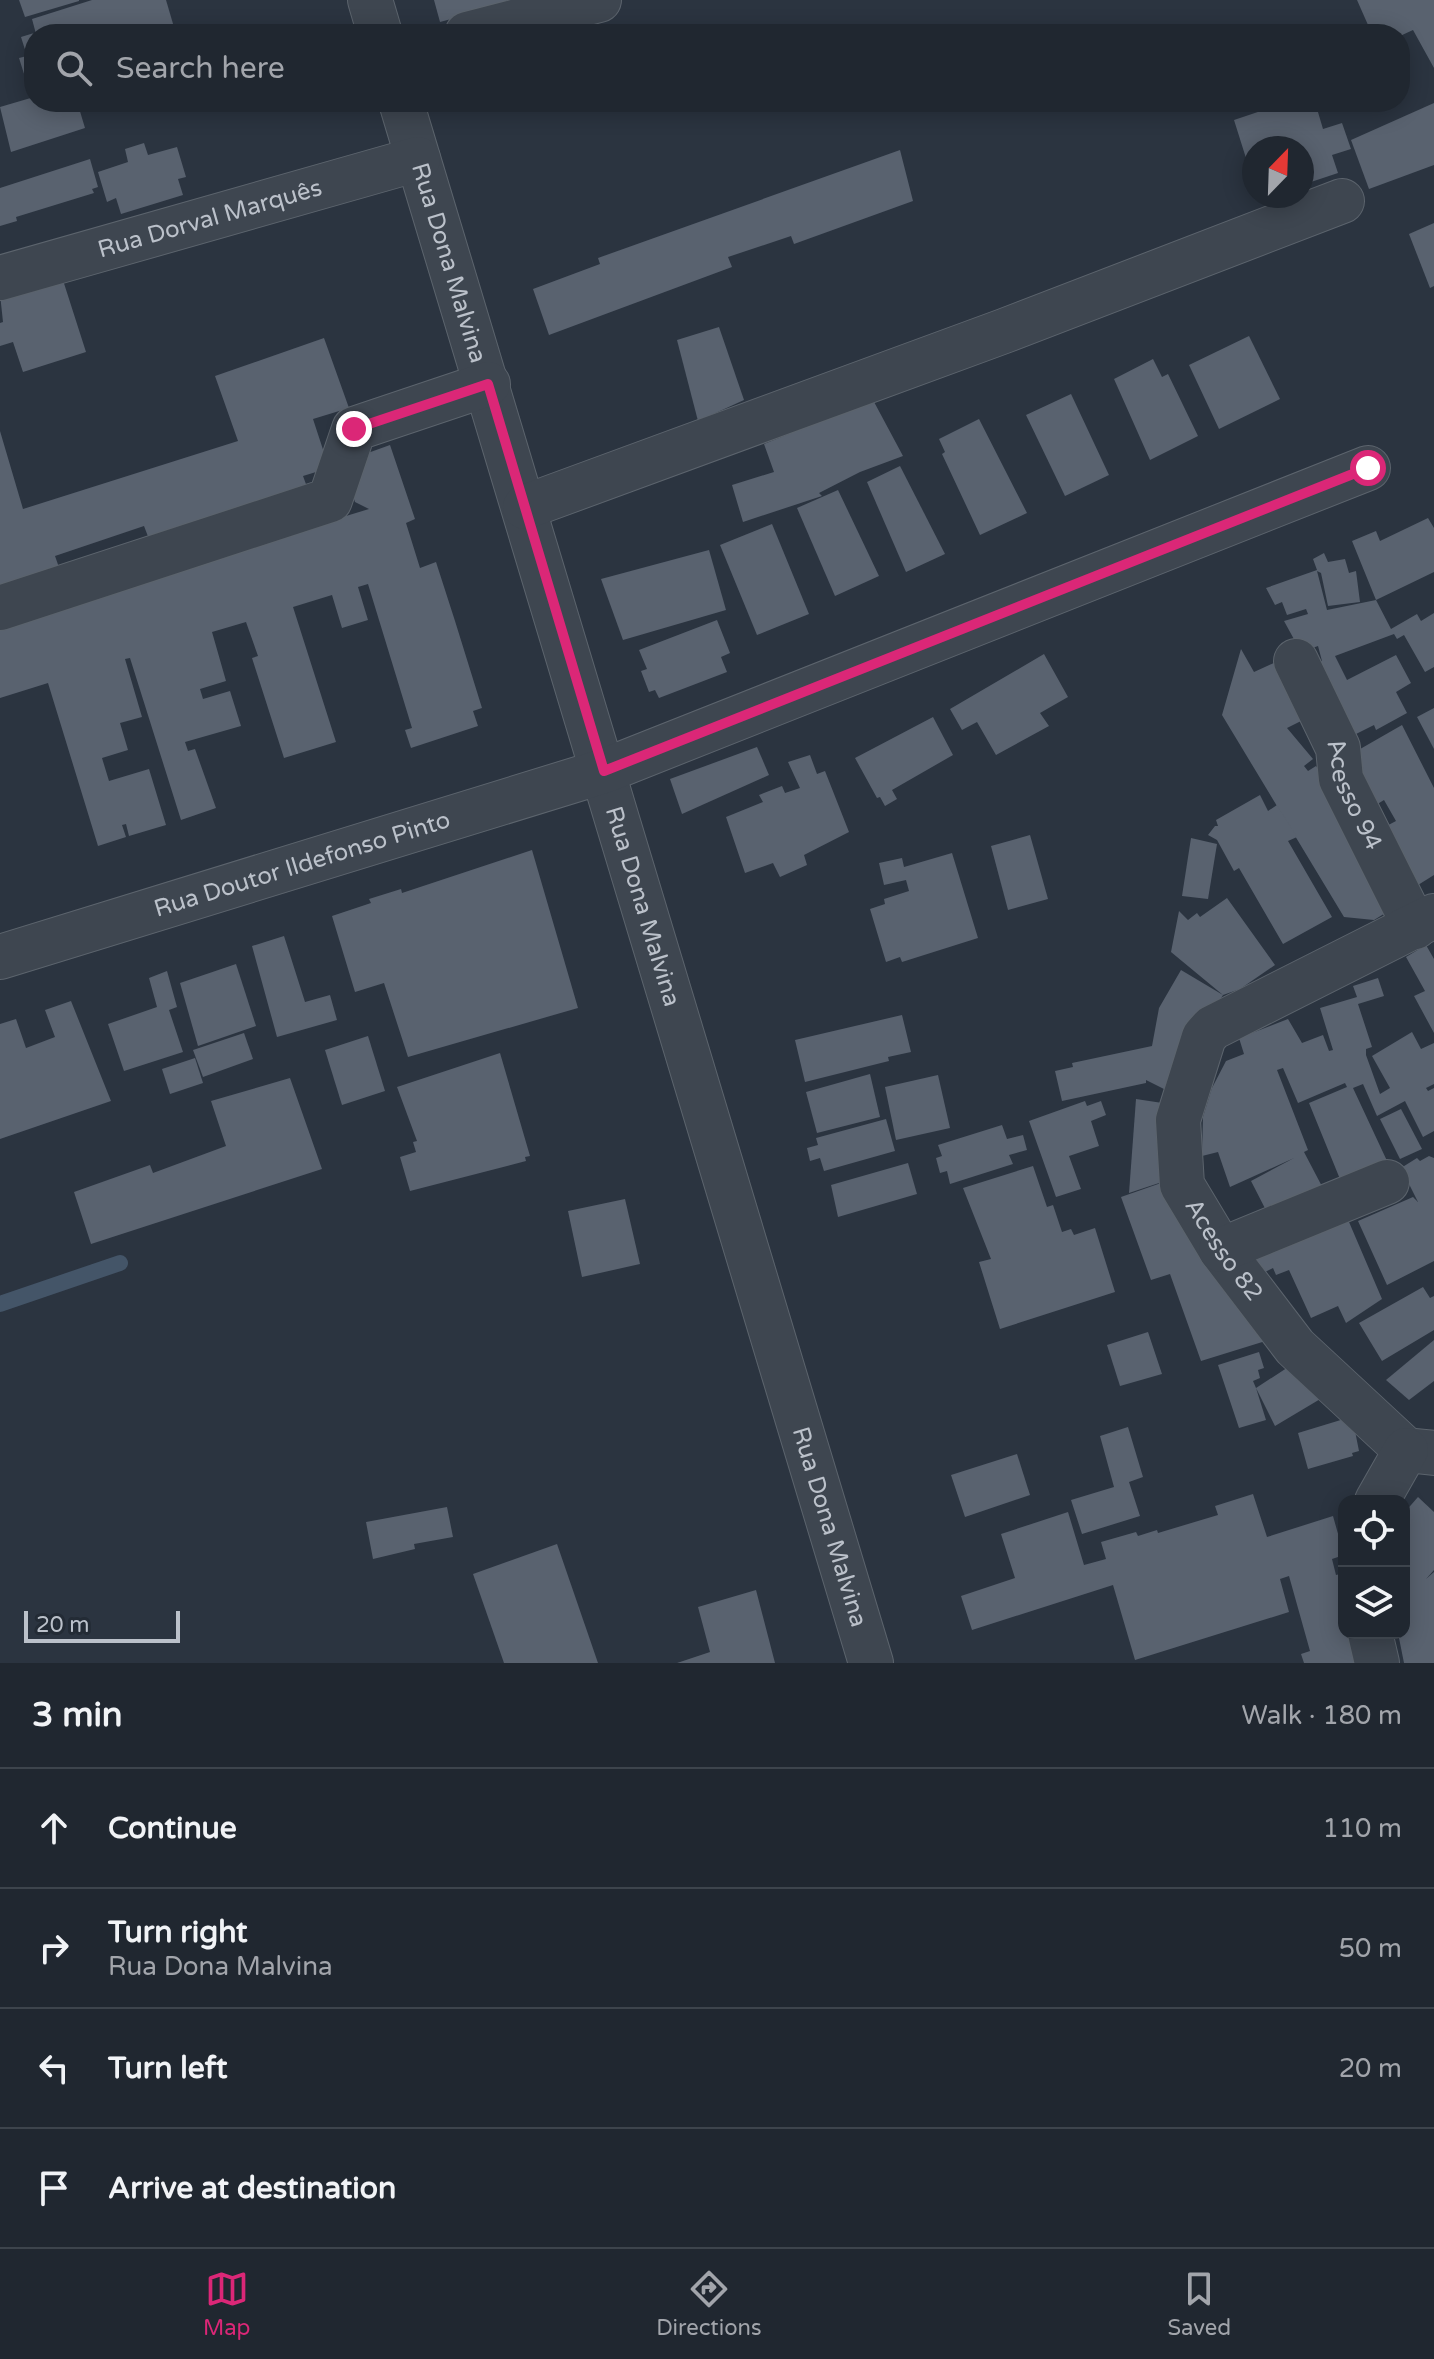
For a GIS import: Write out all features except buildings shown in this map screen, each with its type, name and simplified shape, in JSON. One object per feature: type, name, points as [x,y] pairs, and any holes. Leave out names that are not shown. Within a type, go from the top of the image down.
[{"type":"street","points":[[370,0],[377,24]]},
{"type":"street","points":[[506,24],[599,0]]},
{"type":"street","name":"Rua Dona Malvina","points":[[404,112],[871,1663]]},
{"type":"street","name":"Rua Dorval Marquês","points":[[0,278],[418,159]]},
{"type":"street","points":[[525,507],[1004,331],[1342,201]]},
{"type":"street","points":[[0,608],[330,500],[354,429],[488,384]]},
{"type":"street","name":"Rua Doutor Ildefonso Pinto","points":[[0,957],[604,771],[1368,468]]},
{"type":"street","name":"Acesso 94","points":[[1296,661],[1338,748],[1341,779],[1425,921]]},
{"type":"street","name":"Acesso 82","points":[[1420,1451],[1295,1347],[1221,1250],[1182,1185],[1178,1120],[1204,1037],[1221,1022],[1425,921]]},
{"type":"street","points":[[1221,1250],[1387,1182]]},
{"type":"street","points":[[1382,1495],[1420,1451]]},
{"type":"street","points":[[1371,1639],[1377,1663]]},
{"type":"waterway","points":[[0,1304],[120,1263]]},
{"type":"route","points":[[354,429],[488,384],[604,771],[1368,468]]}]
